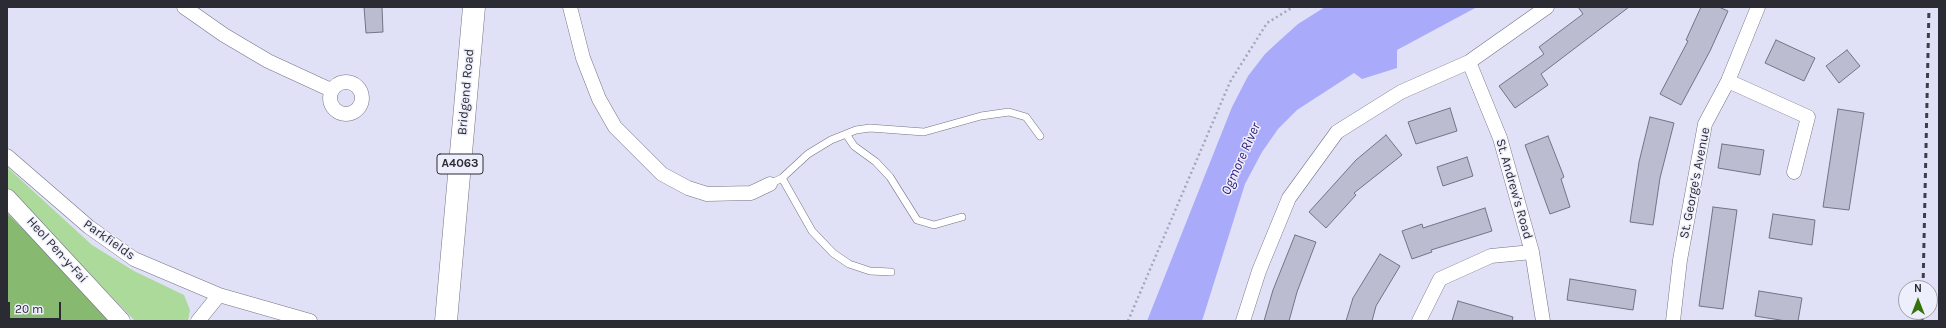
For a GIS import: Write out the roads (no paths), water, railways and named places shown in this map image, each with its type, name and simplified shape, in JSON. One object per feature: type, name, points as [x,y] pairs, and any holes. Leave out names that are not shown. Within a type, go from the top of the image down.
[{"type":"main road","name":"Bridgend Road","points":[[446,321],[471,9]]},
{"type":"street","points":[[184,7],[224,36],[268,61],[331,90]]},
{"type":"street","points":[[570,7],[583,58],[599,99],[615,127],[662,174],[688,188],[708,194],[751,193],[776,181]]},
{"type":"street","points":[[1243,321],[1259,271],[1289,198],[1337,132],[1401,92],[1470,62],[1547,7]]},
{"type":"street","name":"St. George's Avenue","points":[[1673,321],[1680,260],[1705,124],[1728,81],[1758,7]]},
{"type":"street","name":"St. Andrew's Road","points":[[1470,62],[1500,138],[1532,252],[1543,321]]},
{"type":"street","points":[[1728,81],[1808,117],[1794,172]]},
{"type":"street","name":"Parkfields","points":[[7,156],[89,227],[134,259],[219,295],[310,321]]},
{"type":"street","name":"Heol Pen-y-Fai","points":[[7,198],[121,321]]},
{"type":"street","points":[[1419,321],[1440,280],[1490,256],[1532,252]]},
{"type":"street","points":[[198,321],[219,295]]},
{"type":"lane","points":[[891,272],[870,271],[849,264],[833,253],[812,231],[776,181],[808,154],[831,140],[846,134],[870,128],[924,132],[981,116],[1009,112],[1026,117],[1040,136]]},
{"type":"lane","points":[[846,134],[854,146],[876,162],[890,177],[917,220],[934,225],[962,217]]},
{"type":"water","name":"Ogmore River","points":[[1325,7],[1477,7],[1397,50],[1397,68],[1362,79],[1354,73],[1297,110],[1278,129],[1262,152],[1245,184],[1202,321],[1147,321],[1232,107],[1248,76],[1265,54],[1279,41],[1298,24]]},
{"type":"railway","points":[[1923,280],[1929,7]]}]
